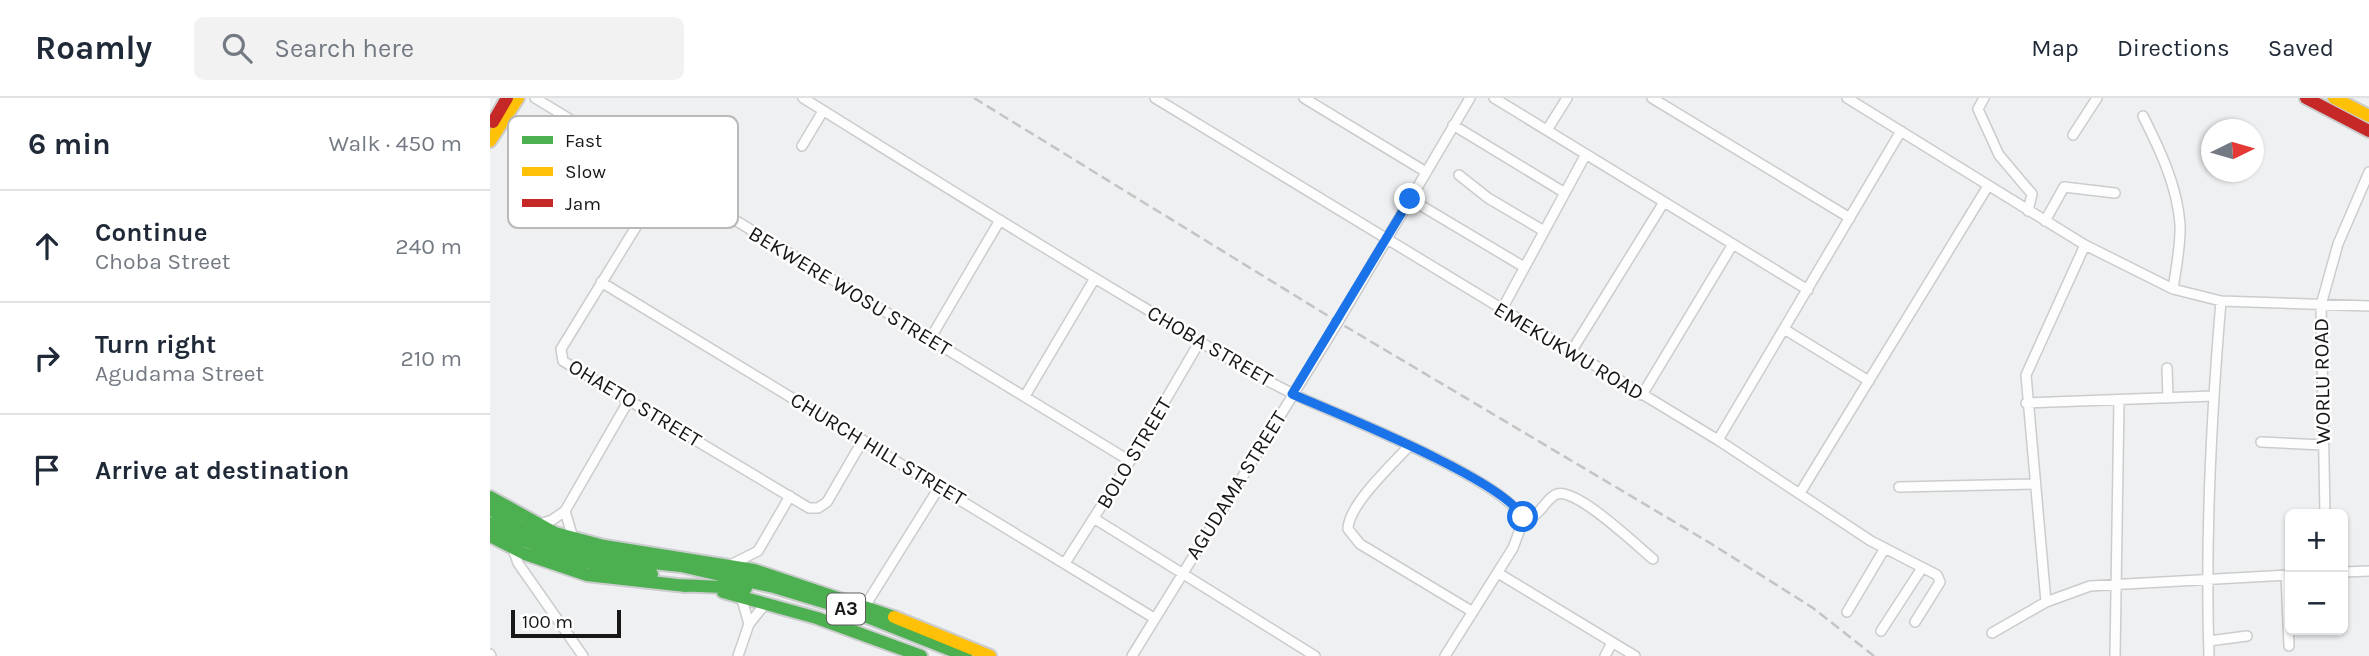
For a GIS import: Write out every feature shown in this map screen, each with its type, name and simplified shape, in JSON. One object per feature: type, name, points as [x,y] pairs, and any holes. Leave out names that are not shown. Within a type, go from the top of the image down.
[{"type":"main road","points":[[490,127],[507,98]]},
{"type":"main road","points":[[490,141],[518,98]]},
{"type":"main road","points":[[2306,98],[2369,131]]},
{"type":"main road","points":[[2334,98],[2369,117]]},
{"type":"main road","points":[[490,497],[537,525],[573,538],[604,546],[679,555],[727,570],[766,574],[865,606],[990,656]]},
{"type":"main road","name":"A3","points":[[490,509],[553,542],[600,556],[727,570],[847,609],[965,656]]},
{"type":"main road","name":"A3","points":[[490,523],[557,557],[625,572],[681,576],[842,618],[942,656]]},
{"type":"main road","points":[[490,536],[545,562],[587,575],[743,592],[920,656]]},
{"type":"street","name":"BEKWERE WOSU STREET","points":[[535,98],[564,116]]},
{"type":"street","name":"CHOBA STREET","points":[[803,98],[1095,278],[1292,394],[1409,446],[1496,491],[1518,508],[1523,521]]},
{"type":"street","name":"EMEKUKWU ROAD","points":[[1155,98],[1718,440],[1885,548],[1922,568]]},
{"type":"street","points":[[1304,98],[1426,172]]},
{"type":"street","name":"AGUDAMA STREET","points":[[1132,656],[1470,98]]},
{"type":"street","points":[[1494,98],[1808,289]]},
{"type":"street","points":[[1547,130],[1567,98]]},
{"type":"street","points":[[1652,98],[1850,218]]},
{"type":"street","points":[[1847,98],[2085,245],[2174,289],[2221,301],[2369,306]]},
{"type":"street","points":[[1984,98],[1978,109],[1995,149],[2032,194],[2028,211]]},
{"type":"street","points":[[2073,135],[2097,98]]},
{"type":"street","points":[[802,146],[823,111]]},
{"type":"street","points":[[2143,116],[2166,164],[2177,203],[2180,225],[2174,289]]},
{"type":"street","points":[[1453,125],[1565,193]]},
{"type":"street","points":[[1718,440],[1901,131]]},
{"type":"street","points":[[1501,310],[1586,154]]},
{"type":"street","name":"WORLU ROAD","points":[[2325,509],[2321,305],[2338,244],[2369,172]]},
{"type":"street","points":[[1459,175],[1488,198],[1544,231]]},
{"type":"street","points":[[1800,493],[1988,187]]},
{"type":"street","points":[[2045,221],[2064,187],[2115,193]]},
{"type":"street","points":[[1410,199],[1524,267]]},
{"type":"street","points":[[1571,352],[1664,202]]},
{"type":"street","points":[[930,339],[1000,220]]},
{"type":"street","name":"BEKWERE WOSU STREET","points":[[738,222],[1130,461]]},
{"type":"street","name":"OHAETO STREET","points":[[635,228],[561,349],[560,355],[564,361],[809,508],[818,508],[827,502],[863,440]]},
{"type":"street","points":[[1642,395],[1733,244]]},
{"type":"street","points":[[2046,602],[2026,403],[2026,374],[2085,245]]},
{"type":"street","points":[[1025,396],[1095,278]]},
{"type":"street","name":"CHURCH HILL STREET","points":[[601,282],[1154,618]]},
{"type":"street","points":[[2209,656],[2207,579],[2213,396],[2221,301]]},
{"type":"street","points":[[1784,329],[1869,381]]},
{"type":"street","name":"BOLO STREET","points":[[1065,563],[1095,519],[1200,341]]},
{"type":"street","points":[[2167,368],[2168,398]]},
{"type":"street","points":[[2026,403],[2213,396]]},
{"type":"street","points":[[537,525],[552,520],[565,511],[629,400]]},
{"type":"street","points":[[2115,656],[2119,401]]},
{"type":"street","points":[[2261,442],[2323,445]]},
{"type":"street","points":[[1409,446],[1359,503],[1350,518],[1348,529],[1360,544],[1473,612]]},
{"type":"street","points":[[1899,487],[2034,484]]},
{"type":"street","points":[[865,606],[940,486]]},
{"type":"street","points":[[1445,656],[1513,548],[1523,521],[1538,515],[1553,496],[1565,494],[1587,505],[1653,559]]},
{"type":"street","points":[[727,570],[758,551],[790,496]]},
{"type":"street","points":[[565,511],[573,538]]},
{"type":"street","points":[[1095,519],[1315,656]]},
{"type":"street","points":[[1847,612],[1885,548]]},
{"type":"street","points":[[513,549],[514,556],[583,656]]},
{"type":"street","points":[[758,551],[766,574]]},
{"type":"street","points":[[532,581],[536,568],[545,562]]},
{"type":"street","points":[[1881,631],[1922,568],[1939,576],[1940,582],[1915,622]]},
{"type":"street","points":[[2348,572],[2369,571]]},
{"type":"street","points":[[1498,573],[1635,656]]},
{"type":"street","points":[[1993,633],[2046,602],[2090,586],[2285,575]]},
{"type":"street","points":[[743,592],[749,624]]},
{"type":"street","points":[[738,656],[749,624],[767,602]]},
{"type":"street","points":[[2289,635],[2289,646]]},
{"type":"street","points":[[2209,641],[2247,636]]},
{"type":"street","points":[[1605,656],[1612,643]]},
{"type":"railway","points":[[974,98],[1338,322],[1710,543],[1813,608],[1874,656]]},
{"type":"traffic: fast","points":[[490,497],[555,533],[604,546],[754,570],[894,617]]},
{"type":"traffic: fast","points":[[490,509],[521,528],[570,548],[624,560],[681,566],[774,587],[847,609],[966,656]]},
{"type":"traffic: fast","points":[[490,523],[568,557],[609,568],[652,574]]},
{"type":"traffic: fast","points":[[490,536],[525,554],[587,575],[686,586]]},
{"type":"traffic: fast","points":[[676,585],[746,588]]},
{"type":"traffic: fast","points":[[723,592],[817,618],[921,656]]},
{"type":"traffic: slow","points":[[490,141],[518,98]]},
{"type":"traffic: slow","points":[[2334,98],[2369,116]]},
{"type":"traffic: slow","points":[[894,617],[990,656]]},
{"type":"traffic: jam","points":[[493,122],[507,98]]},
{"type":"traffic: jam","points":[[2306,98],[2369,131]]},
{"type":"route","points":[[1410,199],[1292,394],[1405,444],[1496,491],[1518,508],[1523,517]]}]
